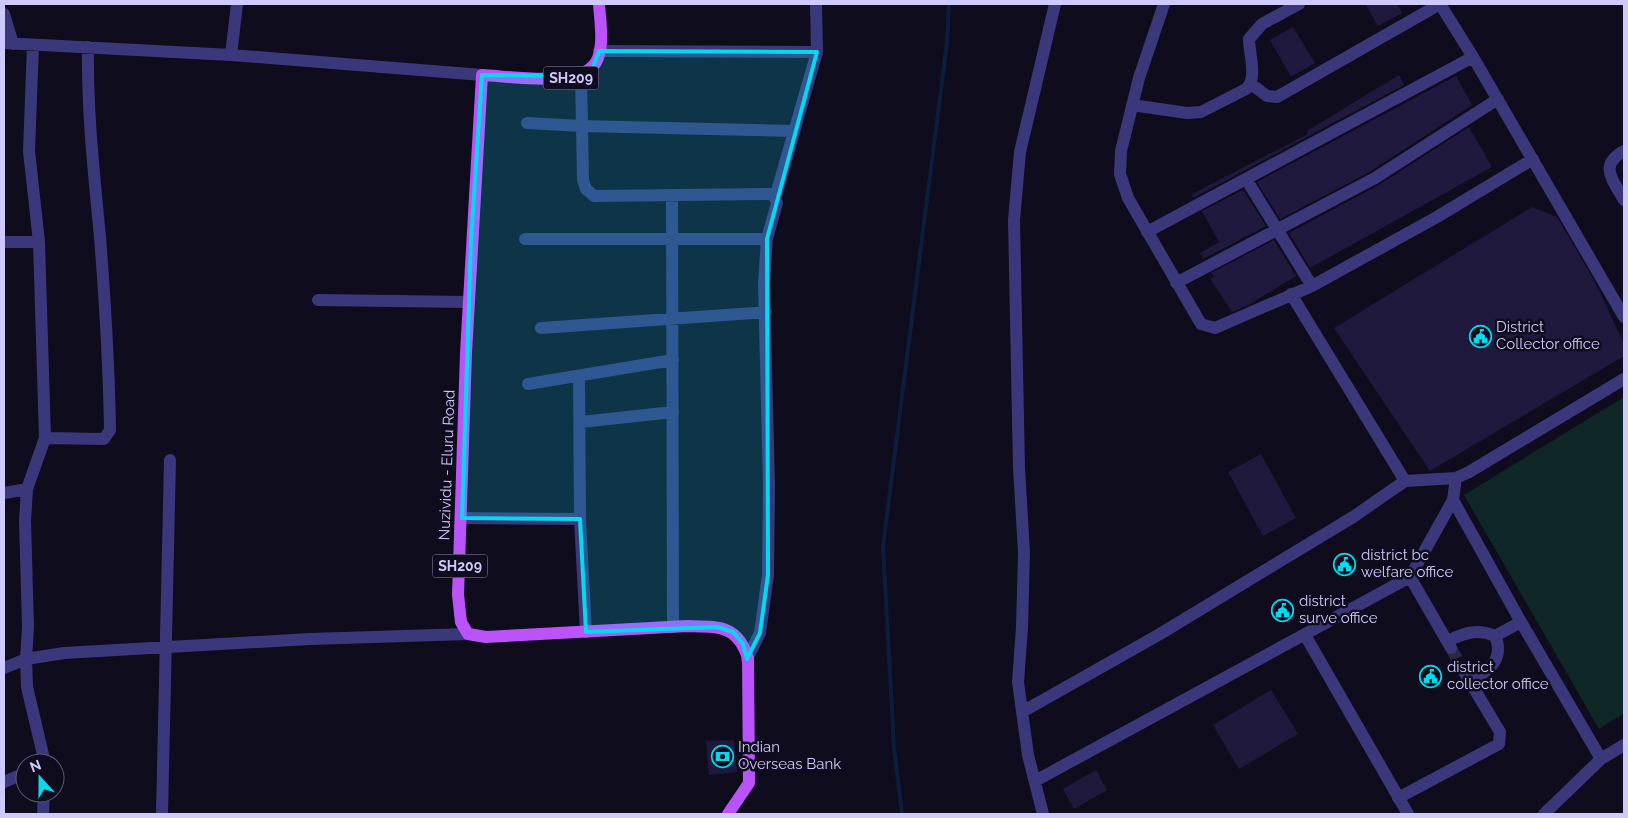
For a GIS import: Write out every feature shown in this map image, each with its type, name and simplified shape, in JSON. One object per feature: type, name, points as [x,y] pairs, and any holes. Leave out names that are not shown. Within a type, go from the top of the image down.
[{"type":"main road","name":"SH209","points":[[482,74],[566,78],[581,76],[593,67],[599,51],[600,4]]},
{"type":"main road","name":"Nuzividu - Eluru Road","points":[[468,634],[461,622],[458,594],[468,302],[482,74]]},
{"type":"main road","points":[[468,634],[486,637],[673,627],[717,627],[733,632],[743,644],[747,659],[749,783],[740,814]]},
{"type":"main road","points":[[728,814],[749,783]]},
{"type":"street","points":[[231,55],[237,4]]},
{"type":"street","points":[[775,198],[816,52],[816,4]]},
{"type":"street","points":[[1043,814],[1028,755],[1018,682],[1024,553],[1019,468],[1014,220],[1020,152],[1055,4]]},
{"type":"street","points":[[1164,4],[1132,105],[1121,151],[1120,174],[1128,198],[1176,283],[1201,324],[1210,328],[1215,328],[1312,286],[1436,217],[1533,159]]},
{"type":"street","points":[[1132,105],[1187,113],[1202,112],[1246,89],[1251,84],[1249,39],[1253,31],[1299,4]]},
{"type":"street","points":[[1251,84],[1267,96],[1277,97],[1440,4],[1498,99],[1624,317]]},
{"type":"street","points":[[4,14],[8,44],[231,55],[482,74]]},
{"type":"street","points":[[33,45],[29,151],[39,242],[45,438],[27,488],[25,521],[28,627],[26,659],[27,687],[43,753]]},
{"type":"street","points":[[45,438],[104,439],[110,430],[109,350],[92,158],[88,47]]},
{"type":"street","points":[[599,51],[816,52]]},
{"type":"street","points":[[1147,232],[1473,57]]},
{"type":"street","points":[[581,76],[583,180],[589,193],[594,196],[771,194],[777,203],[767,240],[764,283],[769,486],[768,575],[760,633],[747,659]]},
{"type":"street","points":[[1176,283],[1375,178],[1498,99]]},
{"type":"street","points":[[527,123],[794,131]]},
{"type":"street","points":[[1624,151],[1615,156],[1608,168],[1624,200]]},
{"type":"street","points":[[1246,179],[1312,286]]},
{"type":"street","points":[[672,196],[673,627]]},
{"type":"street","points":[[525,239],[767,240]]},
{"type":"street","points":[[4,242],[39,242]]},
{"type":"street","points":[[1291,294],[1405,481]]},
{"type":"street","points":[[318,300],[468,302]]},
{"type":"street","points":[[541,328],[766,312]]},
{"type":"street","points":[[528,384],[673,360]]},
{"type":"street","points":[[579,376],[580,519],[586,632]]},
{"type":"street","points":[[1022,712],[1160,634],[1353,517],[1405,481],[1456,478],[1469,472],[1624,379]]},
{"type":"street","points":[[580,422],[673,412]]},
{"type":"street","points":[[162,814],[170,460]]},
{"type":"street","points":[[1035,781],[1410,577],[1453,500],[1456,478]]},
{"type":"street","points":[[4,493],[27,488]]},
{"type":"street","points":[[1453,500],[1521,622],[1602,759]]},
{"type":"street","points":[[462,518],[580,519]]},
{"type":"street","points":[[1410,577],[1449,644],[1466,633],[1482,631],[1495,636],[1499,645],[1499,654],[1494,664],[1485,673],[1470,681]]},
{"type":"street","points":[[1495,636],[1521,622]]},
{"type":"street","points":[[4,668],[26,659],[64,653],[468,634]]},
{"type":"street","points":[[1305,635],[1408,814]]},
{"type":"street","points":[[1398,798],[1499,744],[1500,732],[1463,670]]},
{"type":"street","points":[[1544,814],[1602,759],[1624,745]]},
{"type":"highlighted area","points":[[599,51],[817,52],[767,239],[768,575],[760,633],[747,659],[743,644],[733,632],[717,627],[586,632],[580,519],[462,518],[471,240],[482,75],[581,76],[593,67]]},
{"type":"green space","points":[[1624,397],[1624,713],[1599,729],[1464,495]]},
{"type":"building","points":[[1365,4],[1397,4],[1402,13],[1378,26]]},
{"type":"building","points":[[1293,27],[1315,63],[1291,77],[1270,40]]},
{"type":"building","points":[[1399,75],[1404,85],[1193,198],[1192,194],[1308,134],[1307,131]]},
{"type":"building","points":[[1456,76],[1472,105],[1371,171],[1280,219],[1257,182]]},
{"type":"building","points":[[1469,127],[1492,167],[1310,268],[1289,233],[1379,185]]},
{"type":"building","points":[[1243,190],[1266,226],[1203,259],[1200,253],[1219,242],[1202,211]]},
{"type":"building","name":"District Collector office","points":[[1532,207],[1557,217],[1595,282],[1624,344],[1624,356],[1430,471],[1334,328]]},
{"type":"building","points":[[1274,240],[1296,276],[1250,304],[1232,312],[1210,279],[1214,277],[1211,273]]},
{"type":"building","points":[[1261,454],[1296,518],[1263,536],[1228,472]]},
{"type":"building","points":[[1271,690],[1298,734],[1239,769],[1213,725]]},
{"type":"building","name":"Indian Overseas Bank","points":[[734,740],[737,772],[709,775],[706,741]]},
{"type":"building","points":[[1096,770],[1107,790],[1074,809],[1063,789]]},
{"type":"waterway","points":[[902,814],[894,748],[883,546],[947,42],[949,4]]},
{"type":"tunnel","points":[[1451,648],[1463,670]]},
{"type":"place","name":"District Collector office","points":[[1480,336]]},
{"type":"place","name":"district bc welfare office","points":[[1345,564]]},
{"type":"place","name":"district surve office","points":[[1283,610]]},
{"type":"place","name":"district collector office","points":[[1431,676]]},
{"type":"place","name":"Indian Overseas Bank","points":[[722,756]]}]
